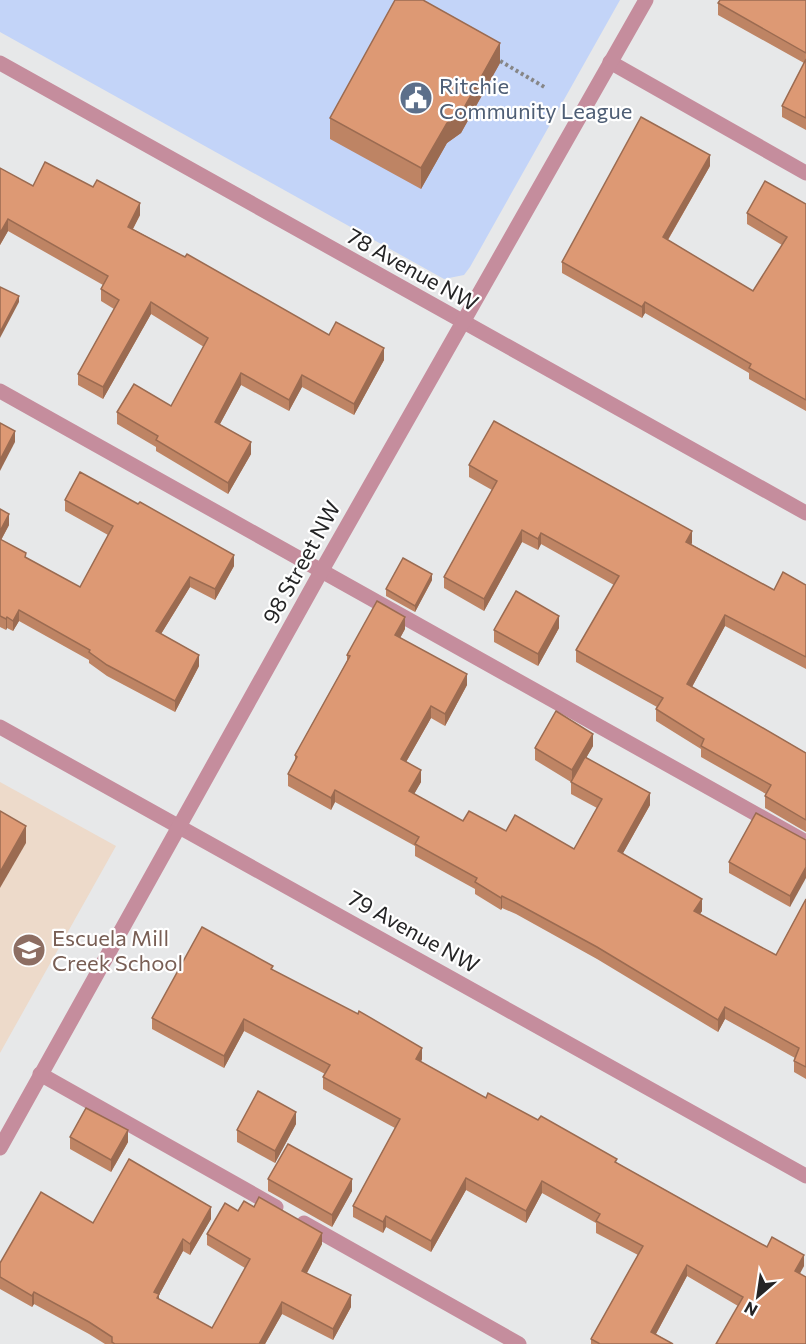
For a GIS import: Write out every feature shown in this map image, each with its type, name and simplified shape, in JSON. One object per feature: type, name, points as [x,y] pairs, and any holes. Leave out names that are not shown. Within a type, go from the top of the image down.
[{"type":"street","name":"98 Street NW","points":[[0,1148],[322,570],[646,0]]},
{"type":"street","points":[[610,62],[806,173]]},
{"type":"street","name":"78 Avenue NW","points":[[0,63],[806,513]]},
{"type":"street","points":[[0,391],[806,842]]},
{"type":"street","name":"79 Avenue NW","points":[[0,727],[806,1176]]},
{"type":"street","points":[[40,1074],[519,1344]]},
{"type":"path","points":[[493,56],[546,88]]},
{"type":"shaded area","points":[[0,0],[620,0],[470,267],[464,275],[444,279],[0,32]]},
{"type":"shaded area","name":"Escuela Mill Creek School","points":[[0,782],[116,846],[0,1053]]},
{"type":"building","name":"Ritchie Community League","points":[[395,0],[423,0],[500,43],[461,113],[447,123],[421,168],[330,118]]},
{"type":"building","points":[[720,0],[806,0],[806,53],[718,3]]},
{"type":"building","points":[[806,59],[806,118],[782,106]]},
{"type":"building","points":[[641,117],[710,155],[663,237],[753,291],[787,237],[747,213],[765,181],[806,204],[806,400],[749,368],[751,364],[645,302],[642,307],[562,262]]},
{"type":"building","points":[[45,162],[93,187],[97,180],[140,203],[128,227],[185,257],[187,254],[329,335],[336,322],[384,348],[354,404],[302,375],[289,400],[241,373],[215,422],[251,442],[228,483],[156,440],[158,436],[117,412],[134,384],[171,406],[208,338],[151,302],[103,387],[78,374],[119,300],[101,289],[108,276],[8,219],[0,233],[0,168],[33,186]]},
{"type":"building","points":[[0,287],[19,296],[0,332]]},
{"type":"building","points":[[494,421],[692,531],[686,542],[774,590],[783,572],[806,585],[806,657],[725,615],[687,684],[806,753],[806,820],[765,796],[771,785],[701,746],[704,739],[656,709],[663,698],[576,650],[619,576],[541,533],[538,539],[522,530],[484,599],[444,577],[497,481],[469,465]]},
{"type":"building","points":[[0,423],[15,431],[0,460]]},
{"type":"building","points":[[80,472],[138,504],[140,502],[234,555],[215,589],[190,577],[156,631],[199,655],[175,701],[107,665],[89,652],[90,650],[19,610],[13,621],[0,616],[0,539],[26,553],[25,557],[80,587],[113,526],[65,500]]},
{"type":"building","points":[[0,509],[9,514],[0,531]]},
{"type":"building","points":[[403,558],[432,574],[415,606],[386,589]]},
{"type":"building","points":[[516,591],[559,616],[538,654],[494,630]]},
{"type":"building","points":[[377,601],[405,617],[395,635],[467,674],[445,714],[431,706],[401,759],[421,770],[409,791],[463,821],[469,811],[506,831],[515,815],[574,849],[602,799],[571,782],[585,757],[650,793],[618,851],[702,899],[694,911],[776,955],[806,899],[806,1067],[794,1061],[799,1048],[725,1007],[718,1020],[597,947],[516,903],[502,896],[501,898],[475,882],[477,878],[415,844],[419,837],[335,790],[331,798],[288,774],[297,757],[295,755],[350,656],[347,655]]},
{"type":"building","points":[[556,711],[593,734],[572,770],[535,748]]},
{"type":"building","points":[[0,811],[26,826],[0,872]]},
{"type":"building","points":[[756,813],[806,840],[806,867],[790,896],[729,862]]},
{"type":"building","points":[[202,927],[273,966],[271,969],[358,1014],[359,1011],[422,1048],[416,1059],[486,1098],[488,1093],[538,1120],[541,1116],[617,1159],[615,1162],[767,1247],[772,1237],[804,1255],[795,1271],[806,1277],[806,1344],[716,1344],[743,1297],[687,1265],[651,1332],[673,1344],[600,1344],[591,1339],[643,1246],[596,1221],[600,1214],[542,1181],[526,1211],[466,1178],[431,1241],[386,1216],[383,1222],[353,1206],[400,1119],[323,1077],[330,1065],[244,1019],[224,1056],[152,1018]]},
{"type":"building","points":[[258,1091],[296,1112],[275,1151],[237,1130]]},
{"type":"building","points":[[86,1108],[128,1130],[111,1160],[70,1137]]},
{"type":"building","points":[[288,1144],[352,1179],[332,1215],[268,1179]]},
{"type":"building","points":[[129,1159],[211,1207],[190,1244],[183,1239],[154,1292],[159,1294],[157,1298],[212,1328],[250,1259],[207,1234],[225,1203],[238,1211],[244,1201],[254,1207],[259,1197],[322,1233],[302,1271],[351,1295],[333,1329],[282,1302],[259,1344],[115,1344],[112,1342],[112,1337],[89,1322],[34,1292],[32,1296],[0,1277],[0,1263],[41,1192],[93,1223]]},
{"type":"place","name":"Ritchie Community League","points":[[416,98]]},
{"type":"place","name":"Escuela Mill Creek School","points":[[29,950]]}]
